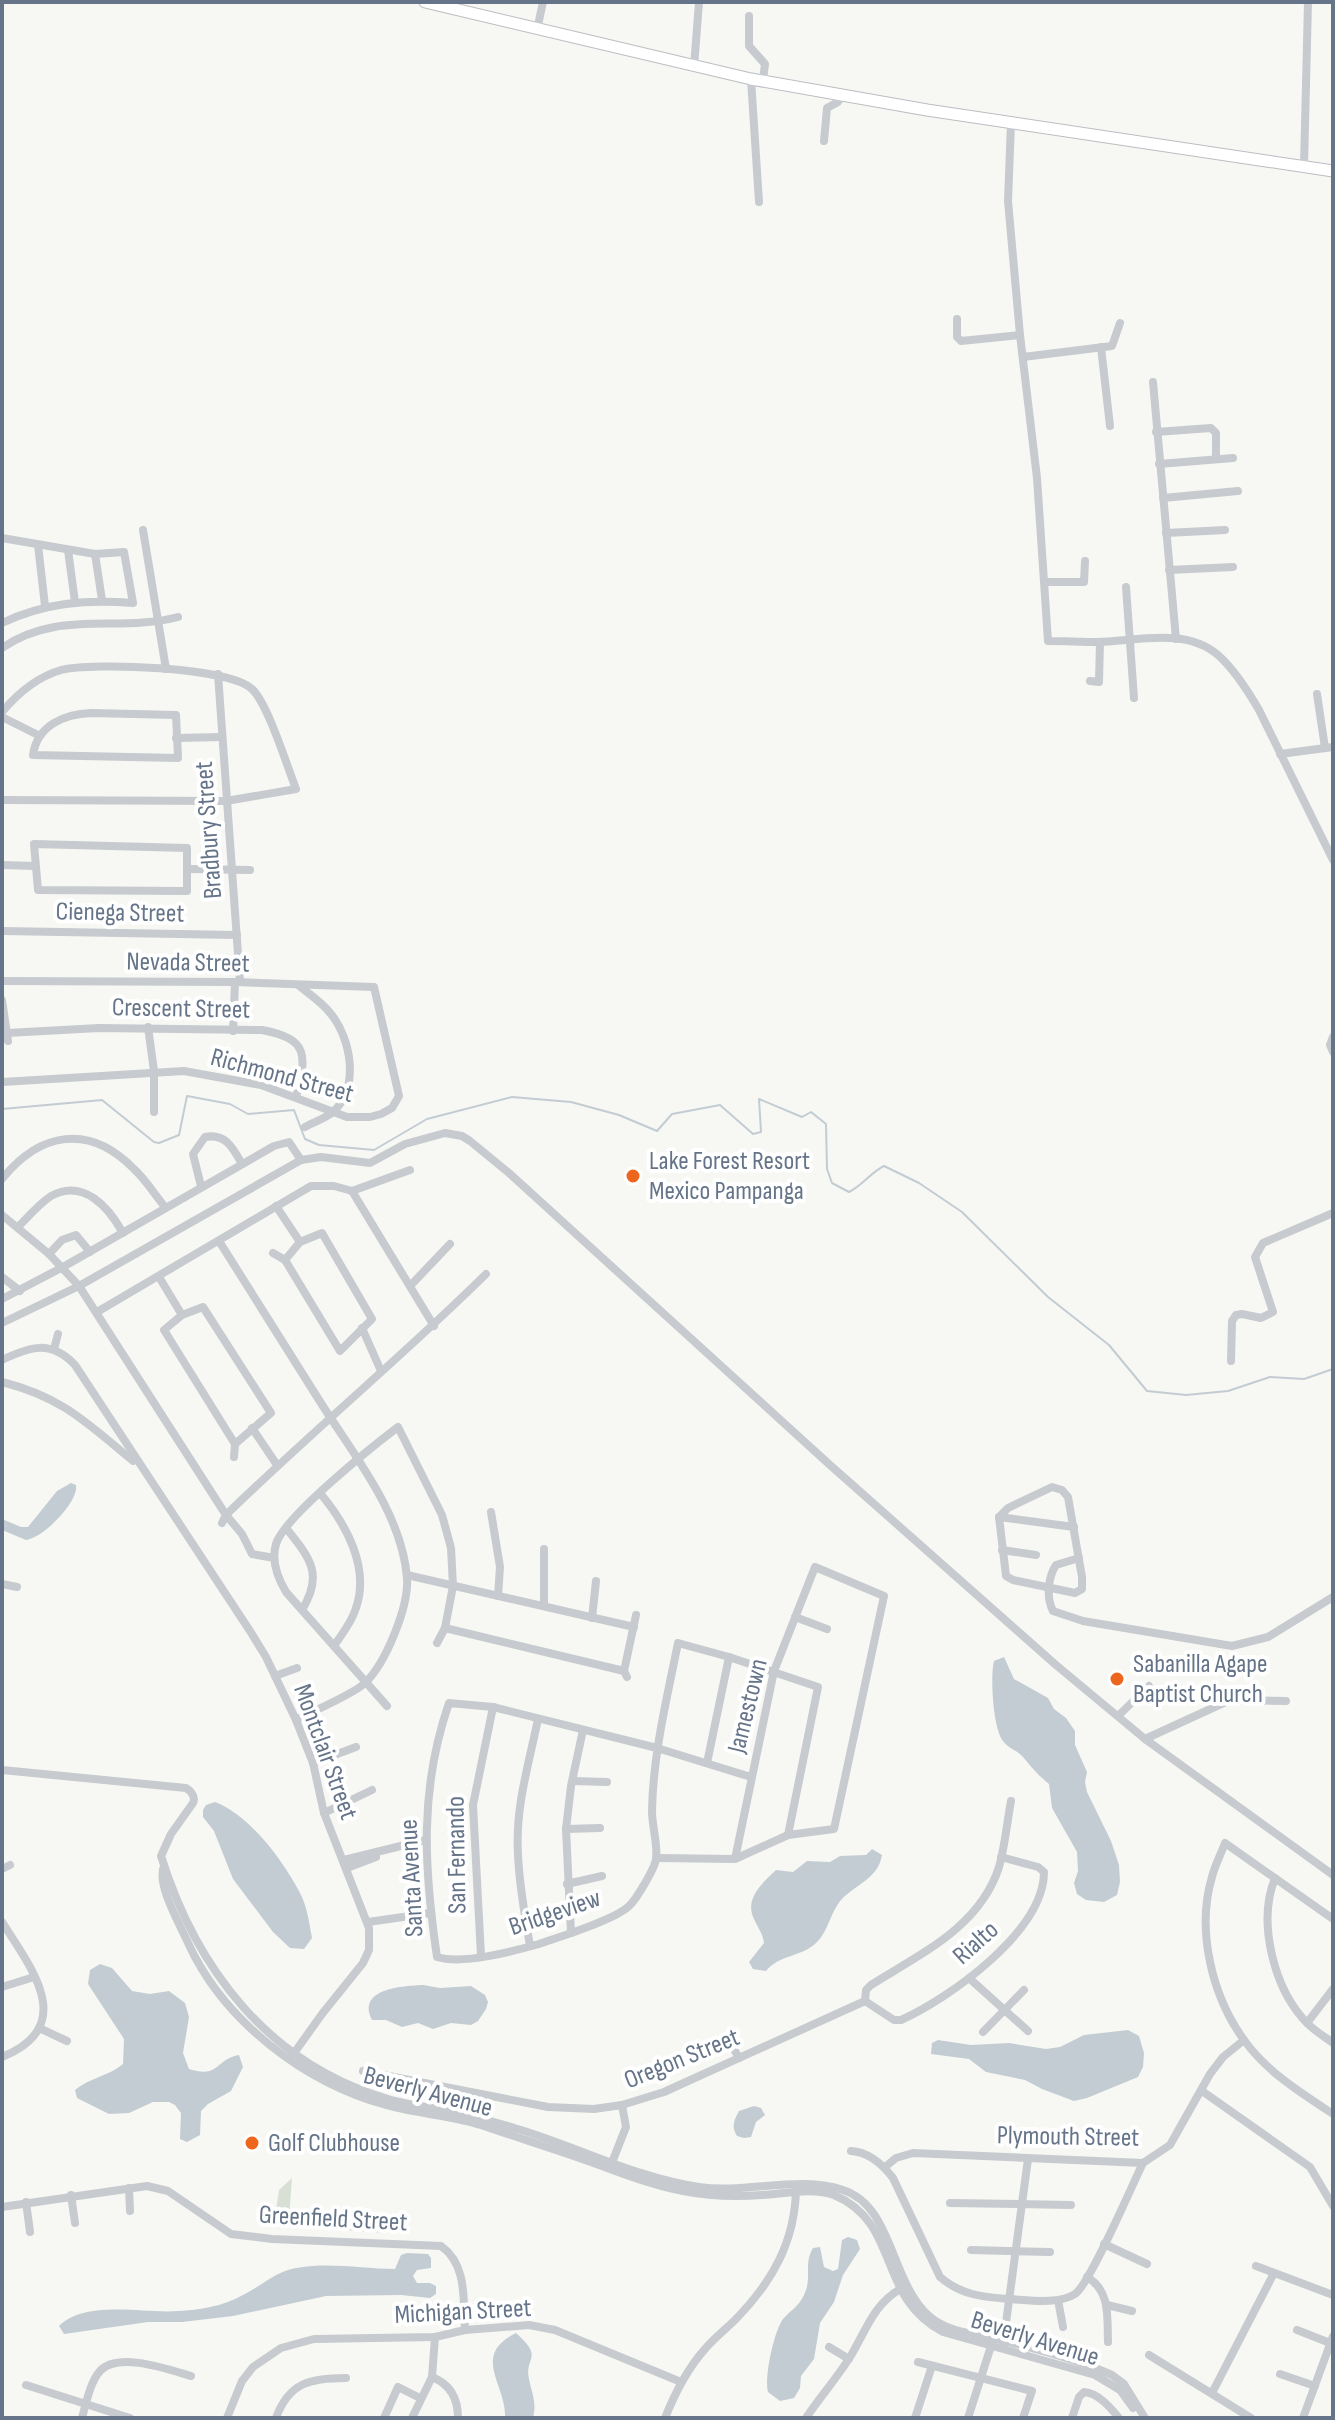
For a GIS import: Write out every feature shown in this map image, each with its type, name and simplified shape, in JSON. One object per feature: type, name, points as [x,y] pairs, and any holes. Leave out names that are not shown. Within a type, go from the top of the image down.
[{"type":"main road","points":[[425,2],[694,67],[757,79],[1157,147],[1333,171]]},
{"type":"street","points":[[537,30],[543,2]]},
{"type":"street","points":[[694,67],[699,2]]},
{"type":"street","points":[[1304,166],[1308,2]]},
{"type":"street","points":[[749,16],[749,46],[765,64],[757,79],[759,202]]},
{"type":"street","points":[[824,141],[827,108],[838,102],[843,94]]},
{"type":"street","points":[[1011,123],[1008,201],[1037,478],[1048,641],[1176,639],[1198,643],[1217,654],[1247,690],[1333,860]]},
{"type":"street","points":[[957,319],[957,337],[961,341],[1020,335]]},
{"type":"street","points":[[1023,357],[1112,346],[1120,323]]},
{"type":"street","points":[[1101,347],[1110,426]]},
{"type":"street","points":[[1153,382],[1176,639]]},
{"type":"street","points":[[1156,432],[1211,428],[1216,433],[1216,459]]},
{"type":"street","points":[[1159,464],[1233,458]]},
{"type":"street","points":[[1163,498],[1238,491]]},
{"type":"street","points":[[143,530],[166,669]]},
{"type":"street","points":[[1166,533],[1225,530]]},
{"type":"street","points":[[2,538],[95,554],[124,552],[133,603],[102,600],[45,606],[2,623]]},
{"type":"street","points":[[38,545],[45,606]]},
{"type":"street","points":[[68,550],[75,602]]},
{"type":"street","points":[[95,554],[102,600]]},
{"type":"street","points":[[1045,582],[1084,582],[1087,578],[1085,561]]},
{"type":"street","points":[[1169,570],[1233,567]]},
{"type":"street","points":[[1126,587],[1134,698]]},
{"type":"street","points":[[2,648],[23,637],[72,623],[157,623],[178,617]]},
{"type":"street","points":[[12,619],[23,637]]},
{"type":"street","points":[[1090,681],[1099,682],[1100,642]]},
{"type":"street","points":[[2,800],[226,801],[296,789],[255,691],[218,674],[166,669],[63,669],[34,682],[16,695],[2,714],[40,736]]},
{"type":"street","name":"Bradbury Street","points":[[218,674],[237,935],[238,982],[233,1031]]},
{"type":"street","points":[[1280,754],[1329,748],[1317,694]]},
{"type":"street","points":[[91,713],[176,715],[178,758],[33,755],[40,736],[56,721],[67,716],[91,713]]},
{"type":"street","points":[[176,738],[222,737]]},
{"type":"street","points":[[34,844],[187,848],[189,869],[187,891],[38,890],[34,844]]},
{"type":"street","points":[[2,865],[35,866]]},
{"type":"street","points":[[189,869],[250,870]]},
{"type":"street","name":"Cienega Street","points":[[2,931],[237,935]]},
{"type":"street","name":"Nevada Street","points":[[2,981],[238,982],[374,987],[399,1096]]},
{"type":"street","points":[[298,985],[331,1014],[347,1050],[350,1077],[333,1112],[305,1127]]},
{"type":"street","name":"Crescent Street","points":[[2,1000],[7,1037],[148,1027],[262,1030],[284,1035],[294,1041],[304,1065],[296,1097]]},
{"type":"street","points":[[148,1027],[154,1071],[154,1112]]},
{"type":"street","points":[[1333,1037],[1330,1045],[1333,1052]]},
{"type":"street","name":"Richmond Street","points":[[2,1082],[184,1071],[232,1078],[296,1097],[347,1117],[370,1117],[392,1108],[399,1096]]},
{"type":"street","points":[[2,1323],[79,1286],[301,1160],[321,1157],[370,1163],[405,1144],[437,1134],[453,1134],[470,1141],[1025,1638],[1145,1739],[1333,1875]]},
{"type":"street","points":[[201,1186],[193,1154],[205,1137],[211,1135],[227,1142],[242,1164]]},
{"type":"street","points":[[2,1179],[19,1159],[37,1146],[61,1140],[91,1140],[113,1151],[134,1168],[165,1207]]},
{"type":"street","points":[[2,1299],[284,1142],[292,1145],[301,1160]]},
{"type":"street","points":[[370,1163],[370,1183]]},
{"type":"street","points":[[97,1312],[311,1186],[319,1184],[352,1191],[410,1170]]},
{"type":"street","points":[[18,1227],[52,1196],[71,1191],[92,1195],[101,1202],[123,1233]]},
{"type":"street","points":[[352,1191],[434,1326]]},
{"type":"street","points":[[276,1206],[300,1242]]},
{"type":"street","points":[[1231,1361],[1232,1321],[1236,1315],[1261,1318],[1273,1312],[1255,1257],[1258,1249],[1263,1243],[1333,1213]]},
{"type":"street","points":[[2,1215],[49,1254],[79,1286],[224,1519],[242,1534],[252,1554],[274,1560]]},
{"type":"street","points":[[285,1260],[300,1242],[323,1228],[372,1319]]},
{"type":"street","points":[[49,1254],[62,1240],[76,1235],[90,1252]]},
{"type":"street","points":[[219,1241],[389,1515],[401,1546],[407,1575],[403,1616],[365,1684],[296,1720]]},
{"type":"street","points":[[411,1285],[450,1244]]},
{"type":"street","points":[[273,1253],[285,1260],[340,1356],[372,1319],[383,1320]]},
{"type":"street","points":[[224,1519],[277,1465],[434,1326],[486,1274]]},
{"type":"street","points":[[2,1277],[20,1291]]},
{"type":"street","points":[[159,1277],[182,1315]]},
{"type":"street","points":[[203,1295],[203,1307],[275,1414],[252,1428],[235,1444]]},
{"type":"street","points":[[164,1330],[182,1315],[203,1307]]},
{"type":"street","points":[[154,1327],[164,1330],[235,1444],[234,1457]]},
{"type":"street","points":[[362,1328],[381,1371]]},
{"type":"street","points":[[2,1360],[25,1350],[54,1349],[58,1334]]},
{"type":"street","name":"Montclair Street","points":[[54,1349],[75,1365],[266,1657],[313,1763],[324,1813],[368,1922],[369,1950],[363,1963],[292,2056]]},
{"type":"street","name":"Montclair Street","points":[[2,1382],[50,1397],[140,1466]]},
{"type":"street","points":[[387,1706],[286,1592],[274,1560],[277,1542],[286,1528],[356,1458],[398,1427],[442,1515],[452,1557],[453,1586],[445,1628],[437,1643]]},
{"type":"street","points":[[252,1428],[277,1465]]},
{"type":"street","points":[[1052,1487],[1062,1490],[1068,1497],[1082,1589],[1075,1593],[1008,1579],[999,1517],[1008,1508],[1052,1487]]},
{"type":"street","points":[[320,1493],[346,1531],[360,1567],[355,1611],[334,1646]]},
{"type":"street","points":[[491,1512],[500,1567],[498,1596]]},
{"type":"street","points":[[999,1517],[1074,1527]]},
{"type":"street","points":[[286,1528],[305,1555],[315,1579],[311,1595],[302,1610]]},
{"type":"street","points":[[544,1549],[544,1606]]},
{"type":"street","points":[[1002,1550],[1036,1555]]},
{"type":"street","points":[[1079,1558],[1056,1565],[1051,1572],[1050,1606],[1053,1611],[1083,1621],[1232,1646],[1268,1637],[1333,1597]]},
{"type":"street","name":"Jamestown","points":[[735,1859],[774,1671],[815,1567],[884,1596],[834,1829],[788,1835]]},
{"type":"street","points":[[407,1575],[634,1627]]},
{"type":"street","points":[[592,1618],[596,1581]]},
{"type":"street","points":[[2,1584],[17,1587]]},
{"type":"street","points":[[445,1628],[625,1674],[636,1615]]},
{"type":"street","points":[[795,1617],[827,1629]]},
{"type":"street","points":[[678,1643],[774,1671],[818,1687],[788,1835],[735,1859],[657,1858],[652,1811],[657,1748],[678,1643]]},
{"type":"street","points":[[707,1763],[729,1657]]},
{"type":"street","points":[[275,1676],[297,1668]]},
{"type":"street","points":[[1118,1716],[1149,1686]]},
{"type":"street","points":[[1145,1739],[1230,1700],[1286,1701]]},
{"type":"street","name":"Santa Avenue","points":[[437,1957],[425,1842],[431,1772],[449,1703],[493,1707]]},
{"type":"street","points":[[493,1707],[657,1748],[751,1777]]},
{"type":"street","name":"San Fernando","points":[[481,1956],[473,1805],[493,1707]]},
{"type":"street","points":[[530,1946],[518,1839],[522,1790],[538,1719]]},
{"type":"street","points":[[571,1933],[566,1829],[583,1730]]},
{"type":"street","points":[[313,1763],[356,1747]]},
{"type":"street","points":[[2,1770],[186,1788],[192,1793],[194,1801],[161,1854],[164,1866]]},
{"type":"street","points":[[573,1781],[607,1782]]},
{"type":"street","points":[[324,1813],[372,1790]]},
{"type":"street","points":[[865,2001],[866,1990],[871,1985],[946,1937],[973,1914],[991,1886],[1001,1857],[1011,1801]]},
{"type":"street","points":[[566,1829],[600,1828]]},
{"type":"street","points":[[346,1864],[425,1842]]},
{"type":"street","points":[[1333,1919],[1225,1843],[1207,1898],[1207,1944],[1218,1988],[1244,2040],[1269,2068],[1294,2089],[1333,2114]]},
{"type":"street","name":"Rialto","points":[[865,2001],[894,2020],[901,2020],[969,1978],[1009,1944],[1029,1916],[1044,1880],[1044,1872],[1038,1867],[1001,1857]]},
{"type":"street","name":"Bridgeview","points":[[437,1957],[446,1960],[481,1956],[530,1946],[571,1933],[629,1907],[657,1858]]},
{"type":"street","name":"Beverly Avenue","points":[[164,1866],[189,1925],[220,1980],[257,2024],[292,2056]]},
{"type":"street","name":"Beverly Avenue","points":[[164,1866],[161,1877],[165,1889],[195,1958],[211,1983],[250,2028],[323,2080],[384,2105],[477,2124],[611,2166],[666,2187],[701,2193],[757,2196],[796,2189],[826,2193],[858,2209],[874,2227],[914,2312],[927,2324],[943,2332],[1112,2375],[1124,2384],[1145,2418]]},
{"type":"street","points":[[567,1884],[602,1876]]},
{"type":"street","points":[[1275,1878],[1270,1897],[1269,1935],[1282,1982],[1307,2023],[1333,2043]]},
{"type":"street","points":[[368,1922],[431,1913]]},
{"type":"street","points":[[2,1922],[5,1933],[45,2000],[39,2028],[26,2045],[2,2057]]},
{"type":"street","points":[[2,1987],[34,1977]]},
{"type":"street","points":[[969,1978],[1028,2031]]},
{"type":"street","points":[[1307,2023],[1333,1989]]},
{"type":"street","points":[[983,2032],[1024,1990]]},
{"type":"street","name":"Oregon Street","points":[[363,2071],[548,2107],[579,2110],[622,2105],[664,2092],[865,2001]]},
{"type":"street","points":[[39,2028],[67,2041]]},
{"type":"street","name":"Plymouth Street","points":[[885,2167],[896,2158],[913,2153],[1143,2163],[1170,2145],[1216,2065],[1244,2040]]},
{"type":"street","points":[[731,2044],[739,2058]]},
{"type":"street","points":[[1202,2091],[1310,2167],[1333,2206]]},
{"type":"street","points":[[611,2166],[626,2127],[622,2105]]},
{"type":"street","points":[[851,2151],[866,2154],[885,2167],[901,2193],[940,2277],[953,2288],[970,2295],[1010,2299],[1058,2300],[1075,2293],[1087,2277],[1143,2163]]},
{"type":"street","points":[[1003,2345],[1028,2159]]},
{"type":"street","name":"Greenfield Street","points":[[2,2207],[147,2186],[168,2191],[231,2234],[272,2239],[441,2246],[449,2252],[462,2277],[465,2330]]},
{"type":"street","points":[[129,2188],[130,2211]]},
{"type":"street","points":[[665,2418],[681,2382],[707,2346],[753,2301],[774,2272],[793,2227],[796,2189]]},
{"type":"street","points":[[71,2195],[75,2223]]},
{"type":"street","points":[[26,2202],[30,2232]]},
{"type":"street","points":[[950,2203],[1071,2205]]},
{"type":"street","points":[[1104,2244],[1147,2264]]},
{"type":"street","points":[[971,2250],[1050,2252]]},
{"type":"street","points":[[1256,2266],[1333,2295]]},
{"type":"street","points":[[1212,2393],[1274,2273]]},
{"type":"street","points":[[1087,2277],[1101,2288],[1107,2305],[1108,2342]]},
{"type":"street","points":[[806,2418],[849,2359],[877,2308],[902,2288]]},
{"type":"street","points":[[1058,2300],[1063,2327]]},
{"type":"street","points":[[1107,2305],[1132,2311]]},
{"type":"street","name":"Michigan Street","points":[[227,2418],[242,2381],[253,2367],[297,2342],[314,2339],[435,2337],[465,2330],[529,2325],[555,2330],[681,2382]]},
{"type":"street","points":[[1297,2330],[1332,2340],[1303,2418]]},
{"type":"street","points":[[412,2418],[432,2377],[435,2337]]},
{"type":"street","points":[[968,2418],[992,2342]]},
{"type":"street","name":"Beverly Avenue","points":[[1003,2345],[1095,2375],[1120,2390],[1139,2418]]},
{"type":"street","points":[[829,2347],[849,2359]]},
{"type":"street","points":[[1149,2355],[1251,2418]]},
{"type":"street","points":[[82,2418],[98,2373],[112,2365],[147,2362],[191,2376]]},
{"type":"street","points":[[918,2362],[1032,2391],[1023,2418]]},
{"type":"street","points":[[915,2418],[932,2366]]},
{"type":"street","points":[[1280,2374],[1315,2386]]},
{"type":"street","points":[[432,2377],[447,2385],[456,2403],[458,2418]]},
{"type":"street","points":[[276,2418],[284,2399],[302,2384],[346,2378]]},
{"type":"street","points":[[26,2385],[130,2418]]},
{"type":"street","points":[[384,2418],[398,2387],[420,2398]]},
{"type":"street","points":[[1072,2418],[1079,2397],[1084,2392],[1091,2392],[1119,2418]]},
{"type":"shaded area","points":[[71,1483],[76,1485],[72,1500],[41,1533],[26,1540],[2,1530],[2,1519],[28,1527],[57,1491]]},
{"type":"shaded area","points":[[1004,1657],[1014,1679],[1048,1698],[1075,1731],[1075,1745],[1087,1772],[1087,1792],[1119,1865],[1117,1895],[1104,1902],[1086,1900],[1077,1894],[1074,1883],[1078,1871],[1077,1852],[1052,1808],[1049,1784],[1000,1735],[993,1702],[993,1668],[994,1661]]},
{"type":"shaded area","points":[[215,1802],[252,1827],[292,1878],[304,1902],[312,1938],[304,1949],[290,1948],[273,1932],[233,1879],[214,1831],[203,1817],[206,1805]]},
{"type":"shaded area","points":[[872,1849],[882,1855],[876,1870],[841,1900],[815,1944],[777,1962],[766,1971],[753,1969],[749,1962],[764,1943],[751,1905],[765,1880],[776,1870],[793,1872],[807,1861],[830,1862],[840,1856],[866,1855]]},
{"type":"shaded area","points":[[100,1964],[112,1968],[132,1991],[150,1994],[169,1991],[185,2003],[189,2017],[183,2053],[189,2069],[207,2072],[239,2055],[243,2067],[231,2091],[201,2111],[200,2135],[187,2142],[180,2139],[181,2113],[169,2102],[153,2102],[129,2113],[109,2114],[77,2098],[75,2090],[123,2064],[124,2039],[88,1984],[90,1970]]},
{"type":"shaded area","points":[[423,1985],[440,1988],[471,1986],[485,1995],[488,2002],[486,2009],[471,2025],[451,2023],[433,2029],[418,2023],[402,2027],[386,2020],[372,2020],[369,2009],[376,1995],[394,1988]]},
{"type":"shaded area","points":[[1128,2030],[1139,2036],[1144,2053],[1143,2067],[1138,2077],[1074,2101],[1025,2080],[986,2072],[969,2059],[931,2054],[932,2043],[938,2040],[971,2045],[1009,2043],[1046,2049],[1060,2047],[1084,2035]]},
{"type":"shaded area","points":[[754,2106],[761,2108],[765,2115],[756,2122],[751,2137],[737,2136],[734,2124],[739,2111]]},
{"type":"shaded area","points":[[292,2178],[289,2219],[386,2228],[386,2233],[274,2225],[279,2190]]},
{"type":"shaded area","points":[[848,2237],[857,2240],[860,2249],[843,2275],[834,2302],[820,2323],[814,2359],[801,2376],[800,2388],[794,2398],[780,2401],[768,2392],[767,2385],[776,2334],[783,2319],[804,2295],[813,2248],[820,2247],[824,2267],[833,2271],[838,2269],[842,2240]]},
{"type":"shaded area","points":[[428,2254],[431,2258],[431,2268],[417,2270],[413,2276],[417,2283],[436,2286],[436,2294],[430,2298],[401,2295],[326,2296],[233,2316],[182,2322],[148,2322],[64,2334],[59,2326],[71,2318],[100,2310],[178,2311],[211,2307],[236,2299],[279,2273],[298,2268],[395,2269],[401,2255]]},
{"type":"shaded area","points":[[516,2333],[532,2353],[528,2371],[534,2403],[533,2418],[505,2418],[494,2372],[495,2351]]},
{"type":"waterway","points":[[2,1109],[102,1100],[159,1143],[179,1135],[187,1096],[230,1104],[248,1114],[294,1110],[305,1139],[319,1145],[374,1150],[427,1119],[512,1097],[571,1102],[619,1115],[657,1131],[672,1114],[720,1105],[753,1134],[761,1132],[759,1099],[802,1117],[811,1112],[826,1124],[827,1169],[832,1183],[849,1192],[884,1166],[919,1183],[962,1212],[1048,1297],[1109,1345],[1147,1391],[1186,1395],[1228,1391],[1270,1377],[1304,1379],[1333,1369]]},
{"type":"place","name":"Lake Forest Resort Mexico Pampanga","points":[[633,1176]]},
{"type":"place","name":"Sabanilla Agape Baptist Church","points":[[1117,1679]]},
{"type":"place","name":"Golf Clubhouse","points":[[252,2143]]}]
